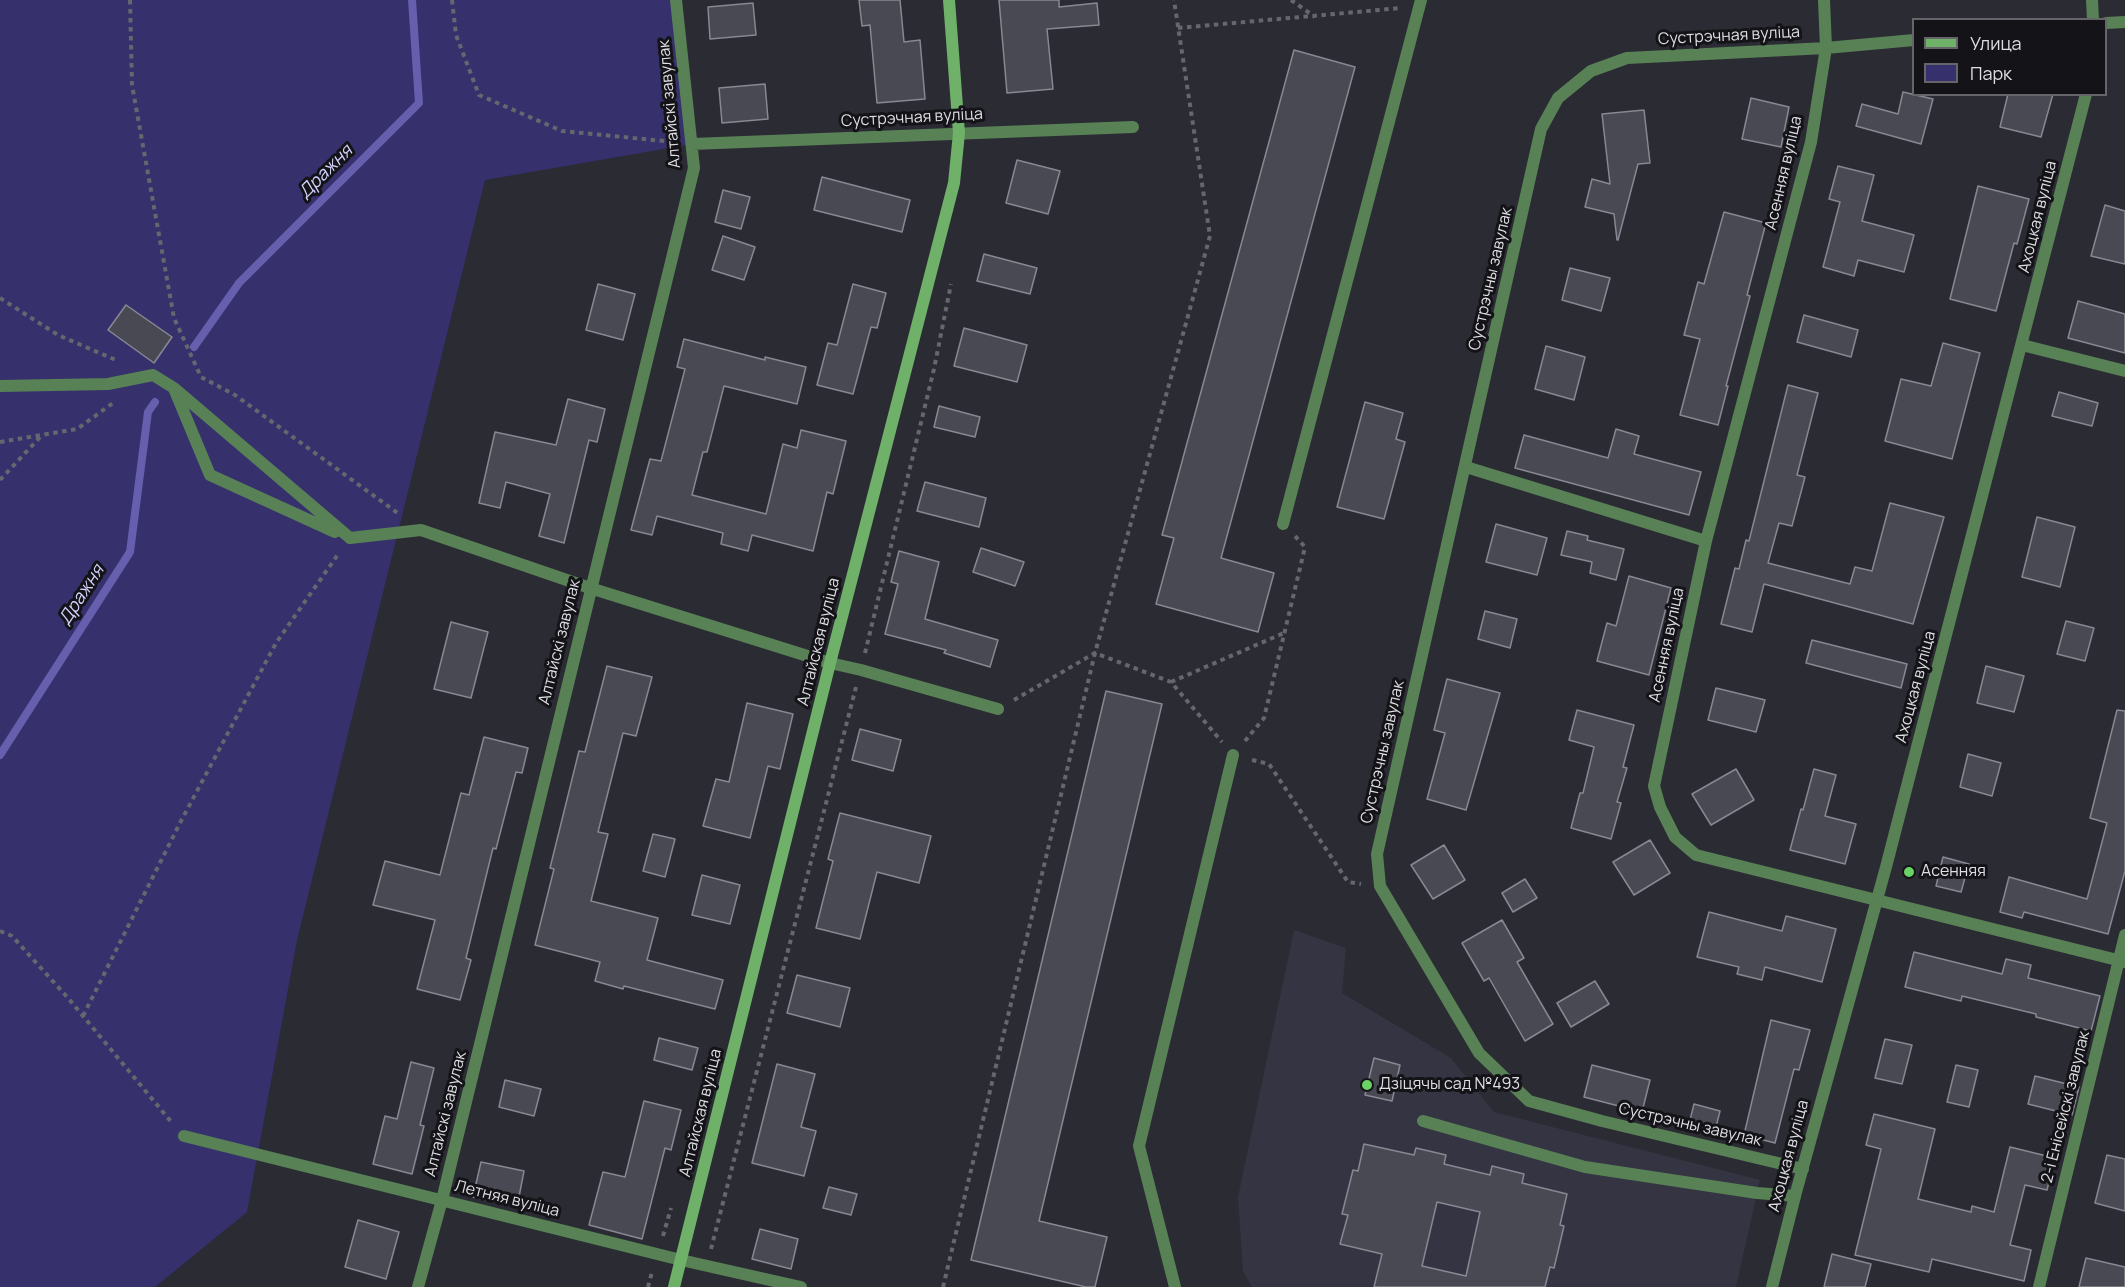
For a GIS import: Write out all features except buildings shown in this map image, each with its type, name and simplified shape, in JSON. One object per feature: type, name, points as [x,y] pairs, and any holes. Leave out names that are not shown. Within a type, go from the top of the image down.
[{"type":"main road","name":"Алтайская вуліца","points":[[674,1287],[830,663],[954,183],[959,133],[949,0]]},
{"type":"street","name":"Алтайскі завулак","points":[[418,1287],[442,1200],[694,168],[676,0]]},
{"type":"street","name":"Асенняя вуліца","points":[[1824,0],[1826,48],[1811,142],[1707,541],[1654,786],[1660,807],[1675,837],[1696,855],[1876,902],[2122,961]]},
{"type":"street","points":[[2092,0],[2093,18]]},
{"type":"street","points":[[1283,524],[1420,3]]},
{"type":"street","points":[[2107,23],[2125,22]]},
{"type":"street","name":"Сустрэчная вуліца","points":[[1558,98],[1591,71],[1627,58],[1826,48],[1912,40]]},
{"type":"street","name":"Ахоцкая вуліца","points":[[1772,1287],[1876,902],[2085,96]]},
{"type":"street","name":"Сустрэчны завулак","points":[[1558,98],[1541,129],[1386,812],[1377,854],[1380,886],[1479,1053],[1529,1101],[1602,1121],[1803,1169]]},
{"type":"street","name":"Сустрэчная вуліца","points":[[692,144],[1133,127]]},
{"type":"street","points":[[2022,345],[2125,371]]},
{"type":"street","points":[[0,386],[108,384],[153,375],[174,388],[350,538]]},
{"type":"street","points":[[174,388],[210,475],[350,538],[421,530],[590,588],[830,663],[998,709]]},
{"type":"street","points":[[1466,467],[1707,541]]},
{"type":"street","points":[[1175,1287],[1139,1146],[1233,755]]},
{"type":"street","name":"2-і Енісейскі завулак","points":[[2039,1287],[2122,961],[2125,935]]},
{"type":"street","points":[[1424,1120],[1585,1167],[1757,1193],[1795,1196]]},
{"type":"street","name":"Летняя вуліца","points":[[184,1136],[681,1260],[801,1287]]},
{"type":"path","points":[[130,0],[132,85],[174,318],[201,377],[235,395],[421,530]]},
{"type":"path","points":[[452,0],[456,35],[479,95],[562,131],[692,144]]},
{"type":"path","points":[[943,1287],[1095,653],[1210,236],[1174,0]]},
{"type":"path","points":[[1291,0],[1315,17]]},
{"type":"path","points":[[1178,28],[1315,17],[1420,3]]},
{"type":"path","points":[[706,1266],[861,670],[934,369],[952,278]]},
{"type":"path","points":[[0,298],[58,335],[121,362]]},
{"type":"path","points":[[0,442],[77,429],[115,402]]},
{"type":"path","points":[[0,480],[42,435]]},
{"type":"path","points":[[1095,653],[1171,682],[1233,755],[1264,718],[1305,547],[1283,524]]},
{"type":"path","points":[[83,1016],[181,821],[276,644],[350,538]]},
{"type":"path","points":[[1171,682],[1284,633]]},
{"type":"path","points":[[998,709],[1095,653]]},
{"type":"path","points":[[1269,764],[1348,882]]},
{"type":"path","points":[[0,931],[12,936],[184,1136]]},
{"type":"shaded area","name":"Дзіцячы сад №493","points":[[1294,930],[1346,948],[1342,993],[1451,1058],[1494,1112],[1760,1180],[1736,1287],[1252,1287],[1243,1271],[1238,1197]]},
{"type":"green space","points":[[0,0],[677,0],[692,144],[485,180],[297,940],[247,1212],[155,1287],[0,1287]]},
{"type":"waterway","name":"Дражня","points":[[194,347],[239,283],[419,103],[412,0]]},
{"type":"waterway","name":"Дражня","points":[[0,755],[130,552],[148,412],[155,402]]},
{"type":"place","name":"Асенняя","points":[[1909,872]]},
{"type":"place","name":"Дзіцячы сад №493","points":[[1367,1085]]}]
